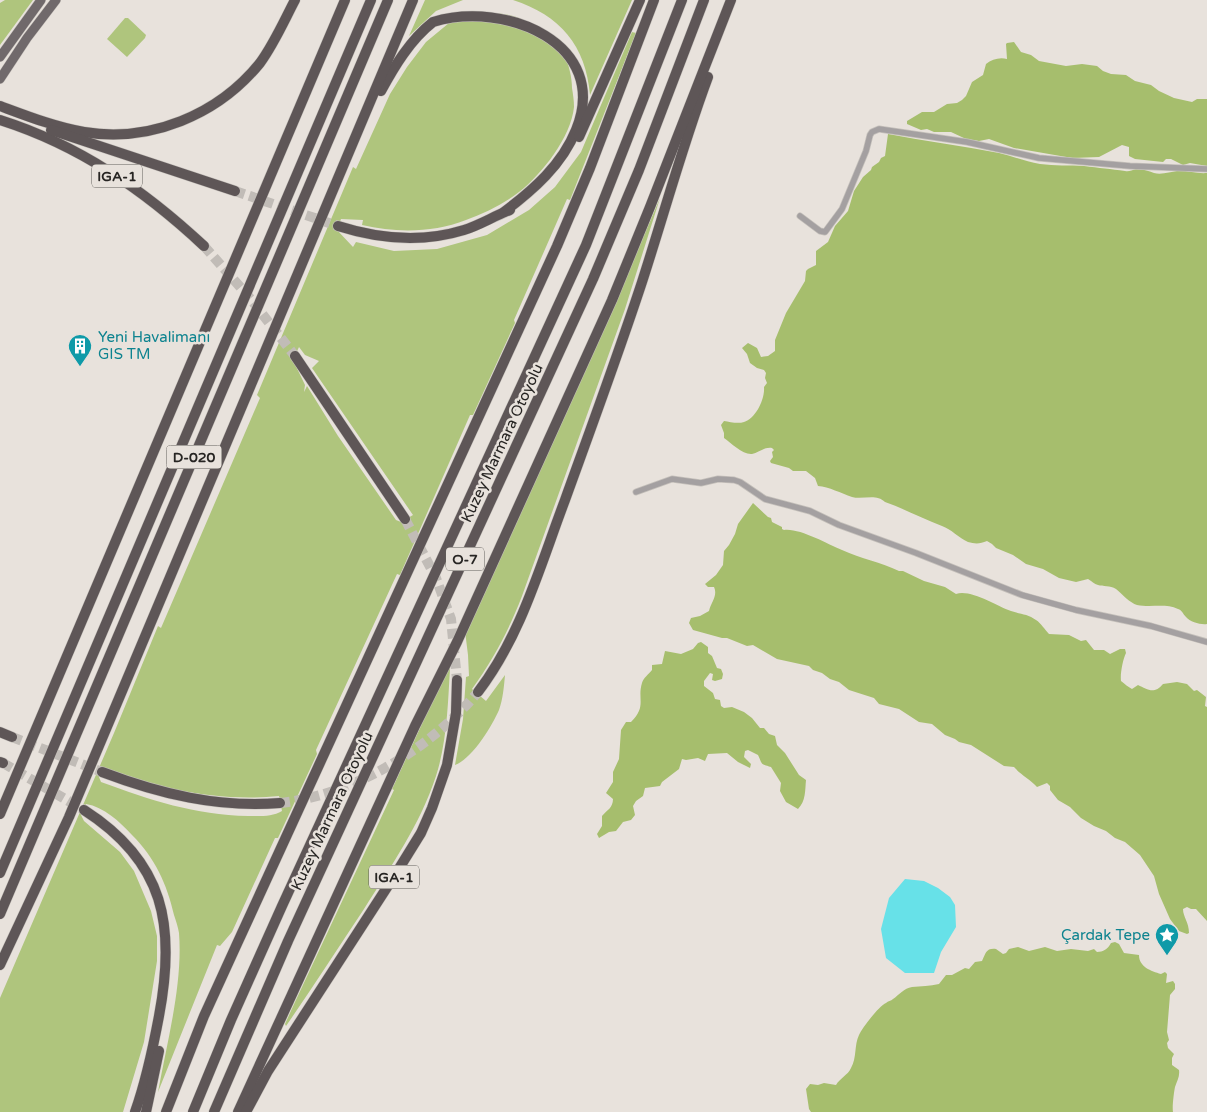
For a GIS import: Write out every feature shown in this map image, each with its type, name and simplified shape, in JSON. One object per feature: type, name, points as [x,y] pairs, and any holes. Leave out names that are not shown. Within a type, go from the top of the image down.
[{"type":"highway","points":[[0,106],[19,120],[111,134],[148,131],[180,122],[211,107],[248,76],[273,43],[295,0]]},
{"type":"highway","points":[[0,814],[345,0]]},
{"type":"highway","name":"D-020","points":[[0,873],[370,0]]},
{"type":"highway","name":"D-020","points":[[0,914],[388,0]]},
{"type":"highway","points":[[0,965],[68,817],[413,0]]},
{"type":"highway","points":[[338,226],[386,238],[429,237],[464,230],[516,207],[553,176],[572,150],[590,116],[640,0]]},
{"type":"highway","points":[[166,1112],[204,1016],[554,254],[654,0]]},
{"type":"highway","name":"Kuzey Marmara Otoyolu","points":[[193,1112],[231,1020],[282,906],[586,245],[682,0]]},
{"type":"highway","name":"Kuzey Marmara Otoyolu","points":[[214,1112],[284,950],[593,279],[639,170],[704,0]]},
{"type":"highway","points":[[238,1112],[456,642],[604,316],[650,207],[731,0]]},
{"type":"highway","points":[[478,692],[494,670],[507,647],[536,578],[626,330],[687,136],[736,0]]},
{"type":"highway","points":[[319,226],[326,216],[377,99],[402,57],[423,30],[453,10],[466,6]]},
{"type":"highway","points":[[504,212],[526,195],[548,174],[568,145],[579,120],[583,97],[579,71],[572,52],[556,30]]},
{"type":"highway","points":[[0,113],[235,191]]},
{"type":"highway","name":"IGA-1","points":[[0,120],[19,120],[40,134],[74,150],[115,175],[148,198],[204,246]]},
{"type":"highway","points":[[295,356],[405,519]]},
{"type":"highway","name":"IGA-1","points":[[246,1112],[268,1071],[421,833],[447,765],[456,713],[458,680]]},
{"type":"highway","points":[[0,732],[12,737]]},
{"type":"highway","points":[[102,772],[149,788],[192,799],[239,804],[280,803]]},
{"type":"highway","points":[[84,810],[114,831],[140,862],[148,874],[159,899],[164,920],[170,973],[161,1040],[146,1112]]},
{"type":"highway","points":[[135,1112],[147,1073],[157,1029],[165,978],[167,941]]},
{"type":"main road","points":[[0,57],[41,0]]},
{"type":"main road","points":[[0,79],[27,38],[56,0]]},
{"type":"street","points":[[800,216],[820,231],[825,232],[842,209],[866,151],[870,135],[879,129],[967,142],[1039,158],[1130,166],[1207,169]]},
{"type":"street","points":[[636,492],[672,479],[701,483],[718,479],[734,480],[765,499],[810,511],[838,525],[1022,595],[1076,610],[1151,626],[1207,642]]},
{"type":"green space","points":[[5,0],[33,0],[0,45],[0,3]]},
{"type":"green space","points":[[425,0],[463,0],[436,11],[409,36]]},
{"type":"green space","points":[[513,0],[632,0],[590,95],[583,62],[568,35],[544,14],[530,6]]},
{"type":"green space","points":[[488,13],[498,13],[523,20],[537,28],[563,53],[567,63],[570,71],[574,107],[572,119],[561,142],[546,165],[519,192],[501,204],[466,220],[428,229],[401,230],[375,228],[362,225],[363,220],[341,219],[337,230],[353,247],[356,242],[394,251],[437,249],[487,235],[529,210],[555,187],[581,152],[632,32],[636,33],[570,200],[567,199],[514,320],[515,323],[473,415],[470,415],[400,575],[397,574],[316,750],[317,754],[278,838],[275,838],[232,932],[220,946],[217,945],[158,1092],[170,1033],[179,972],[178,928],[164,882],[154,862],[132,835],[116,820],[105,811],[86,804],[81,815],[84,821],[120,852],[134,871],[151,911],[157,936],[157,961],[144,1042],[123,1112],[0,1112],[0,998],[158,626],[161,628],[260,398],[257,395],[353,167],[356,169],[390,94],[407,67],[426,42],[449,23]],"holes":[[[299,347],[305,355],[319,361],[312,368],[413,515],[401,522],[396,520],[338,436],[307,386],[304,392],[305,385],[293,360]],[[102,769],[145,783],[189,792],[234,797],[279,796],[282,811],[270,815],[248,816],[191,810],[137,795],[101,782],[99,777]]]},
{"type":"green space","points":[[125,18],[128,18],[146,35],[127,57],[107,39]]},
{"type":"green space","points":[[1014,42],[1021,52],[1031,55],[1039,61],[1066,66],[1082,64],[1097,66],[1111,74],[1126,75],[1135,81],[1151,85],[1174,98],[1192,102],[1197,99],[1207,99],[1207,166],[1190,163],[1183,165],[1171,159],[1166,159],[1163,162],[1135,159],[1129,156],[1129,147],[1122,145],[1099,157],[1072,158],[1014,148],[989,139],[979,141],[966,139],[951,132],[921,130],[907,124],[907,121],[922,112],[934,112],[947,104],[957,103],[962,100],[966,96],[972,82],[983,75],[986,64],[996,59],[1007,59],[1006,44]]},
{"type":"green space","points":[[888,134],[999,153],[1040,164],[1084,166],[1126,171],[1138,169],[1157,174],[1180,171],[1207,173],[1207,624],[1199,624],[1190,620],[1181,610],[1173,607],[1134,604],[1116,589],[1097,585],[1088,579],[1076,582],[1059,578],[1043,569],[1026,564],[987,541],[982,543],[968,542],[945,527],[881,499],[874,497],[856,498],[818,486],[815,478],[806,471],[793,471],[771,463],[774,450],[772,448],[749,454],[741,451],[724,438],[721,425],[724,421],[742,423],[752,417],[761,402],[764,387],[767,383],[764,370],[750,363],[747,354],[742,348],[748,343],[757,348],[761,357],[768,356],[775,351],[775,340],[786,313],[805,281],[806,271],[816,265],[816,251],[828,242],[835,226],[848,211],[854,191],[863,177],[885,156]]},
{"type":"green space","points":[[660,198],[625,309],[522,596],[500,644],[472,689],[486,701],[505,675],[499,710],[475,749],[455,765],[463,719],[466,677],[469,676],[465,631],[598,342]]},
{"type":"green space","points":[[753,503],[771,518],[772,522],[784,530],[798,531],[849,553],[945,587],[956,594],[962,593],[976,596],[1011,611],[1027,615],[1038,621],[1049,634],[1069,635],[1081,641],[1086,640],[1094,650],[1104,650],[1110,654],[1120,649],[1125,649],[1121,681],[1132,689],[1138,685],[1154,690],[1163,684],[1177,682],[1187,684],[1194,691],[1197,690],[1206,697],[1207,921],[1196,909],[1187,907],[1183,909],[1189,933],[1179,931],[1170,919],[1159,894],[1154,876],[1140,855],[1125,842],[1081,818],[1070,807],[1058,800],[1047,783],[1037,787],[1014,767],[1004,766],[971,745],[959,742],[945,735],[932,724],[919,722],[899,709],[879,704],[874,698],[849,690],[839,682],[813,670],[809,666],[777,659],[753,645],[747,646],[727,638],[693,630],[689,623],[691,618],[709,611],[715,596],[714,587],[708,587],[705,584],[716,575],[723,565],[724,551],[735,534],[738,524]]},
{"type":"green space","points":[[701,642],[708,647],[708,653],[712,656],[717,668],[721,669],[723,674],[722,679],[715,681],[712,680],[713,674],[710,673],[704,681],[704,686],[713,693],[715,699],[720,700],[721,706],[724,708],[732,707],[744,712],[760,728],[764,728],[769,734],[775,736],[777,745],[785,753],[799,775],[806,780],[805,795],[802,802],[798,809],[786,802],[780,791],[781,783],[771,767],[762,764],[758,755],[748,750],[745,751],[744,757],[751,764],[750,768],[738,762],[727,753],[708,754],[705,761],[698,758],[682,759],[679,769],[662,782],[660,786],[645,788],[643,796],[633,806],[635,815],[631,820],[623,822],[616,831],[609,832],[599,838],[597,834],[602,826],[602,816],[611,807],[613,802],[613,799],[606,793],[613,782],[613,772],[619,759],[621,730],[626,722],[631,722],[639,711],[643,681],[652,670],[652,665],[662,664],[665,651],[681,654],[693,649]]},
{"type":"green space","points":[[450,668],[443,750],[436,776],[422,811],[404,845],[364,909],[286,1026],[285,1024],[295,1002],[394,790],[392,789],[447,669]]},
{"type":"green space","points":[[1111,943],[1119,944],[1124,953],[1139,955],[1141,963],[1146,968],[1161,974],[1165,972],[1167,974],[1166,983],[1173,981],[1175,984],[1175,989],[1170,995],[1167,1032],[1168,1048],[1174,1054],[1172,1065],[1179,1070],[1173,1112],[811,1112],[809,1109],[806,1089],[810,1084],[818,1085],[824,1083],[836,1085],[851,1068],[857,1039],[867,1023],[883,1005],[906,989],[939,984],[946,975],[952,975],[965,968],[969,969],[975,962],[982,961],[990,949],[996,949],[1003,954],[1009,949],[1018,947],[1029,951],[1045,947],[1057,951],[1071,949],[1088,951],[1094,949],[1097,952],[1105,950]]},
{"type":"water","points":[[905,879],[924,881],[938,888],[950,897],[955,905],[956,927],[941,952],[934,973],[905,973],[886,958],[881,929],[889,898]]},
{"type":"tunnel","points":[[235,191],[338,226]]},
{"type":"tunnel","points":[[204,246],[249,297],[295,356]]},
{"type":"tunnel","points":[[405,519],[436,578],[451,619],[457,680]]},
{"type":"tunnel","points":[[280,803],[308,798],[335,790],[389,766],[437,732],[459,713],[478,692]]},
{"type":"tunnel","points":[[12,737],[102,772]]},
{"type":"tunnel","points":[[3,763],[84,810]]},
{"type":"place","name":"Yeni Havalimanı GIS TM","points":[[80,367]]},
{"type":"place","name":"Çardak Tepe","points":[[1167,956]]}]
